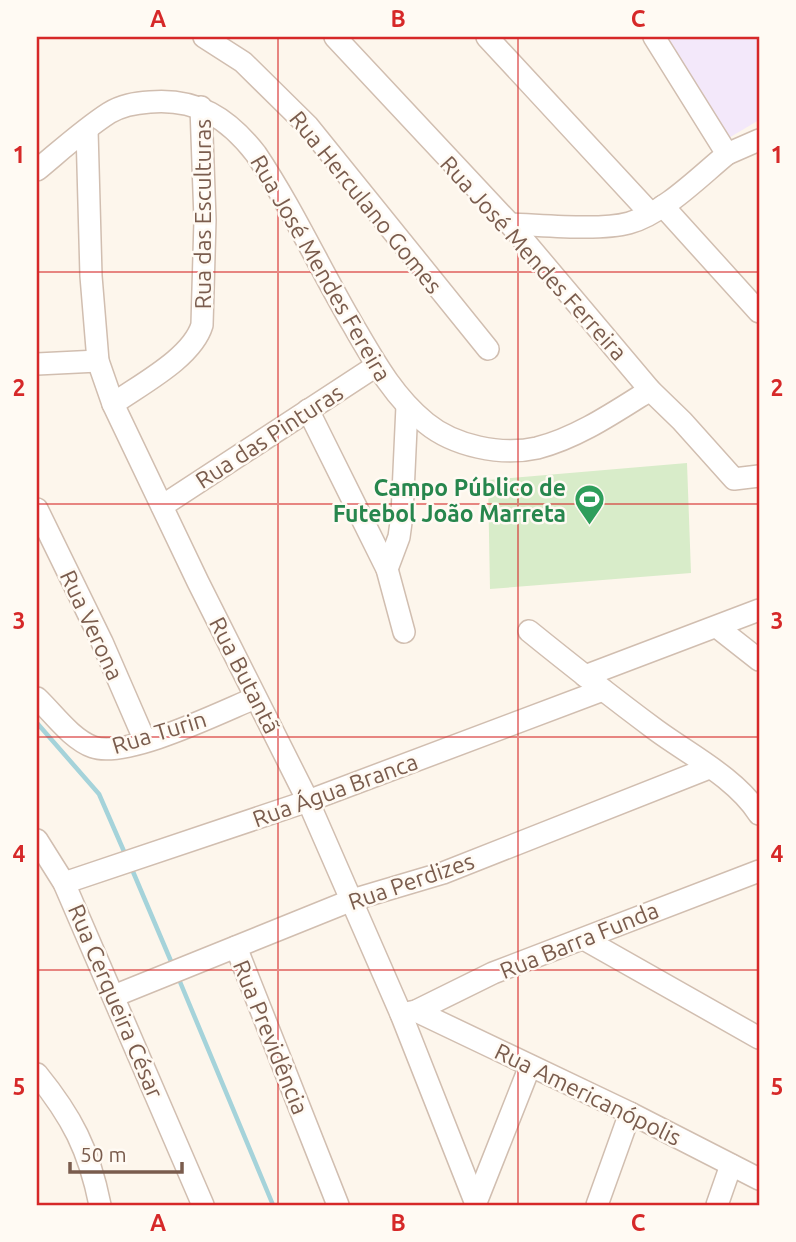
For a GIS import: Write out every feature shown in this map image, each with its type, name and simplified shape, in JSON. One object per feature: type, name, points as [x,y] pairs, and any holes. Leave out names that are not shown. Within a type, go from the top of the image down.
[{"type":"street","name":"Rua Herculano Gomes","points":[[204,37],[243,62],[308,126],[488,349]]},
{"type":"street","name":"Rua José Mendes Ferreira","points":[[335,37],[510,225],[650,390],[734,479],[759,476]]},
{"type":"street","points":[[486,37],[759,312]]},
{"type":"street","points":[[654,37],[727,154]]},
{"type":"street","name":"Rua José Mendes Fereira","points":[[37,170],[109,113],[134,103],[179,102],[201,107],[234,131],[256,154],[376,366],[407,406],[428,424],[462,441],[497,450],[534,449],[557,442],[605,418],[650,390]]},
{"type":"street","name":"Rua das Esculturas","points":[[113,404],[184,354],[198,336],[202,325],[205,220],[201,107]]},
{"type":"street","name":"Rua Butantã","points":[[87,130],[91,276],[98,361],[113,404],[409,1013],[476,1205]]},
{"type":"street","points":[[510,225],[602,227],[630,223],[656,209],[727,154],[759,140]]},
{"type":"street","points":[[37,364],[98,361]]},
{"type":"street","name":"Rua das Pinturas","points":[[162,506],[376,366]]},
{"type":"street","points":[[387,569],[399,537],[402,516],[407,406]]},
{"type":"street","points":[[308,410],[387,569],[404,632]]},
{"type":"street","name":"Rua Verona","points":[[37,509],[102,642],[145,741]]},
{"type":"street","points":[[585,676],[759,610]]},
{"type":"street","points":[[717,627],[759,660]]},
{"type":"street","points":[[529,631],[751,801],[759,814]]},
{"type":"street","name":"Rua Água Branca","points":[[64,883],[307,801],[603,690]]},
{"type":"street","name":"Rua Turin","points":[[37,698],[72,733],[92,747],[114,750],[190,725],[255,698]]},
{"type":"street","name":"Rua Perdizes","points":[[114,996],[352,900],[443,873],[709,768]]},
{"type":"street","name":"Rua Cerqueira César","points":[[39,845],[64,883],[203,1205]]},
{"type":"street","name":"Rua Barra Funda","points":[[409,1013],[493,974],[759,871]]},
{"type":"street","points":[[584,939],[759,1038]]},
{"type":"street","name":"Rua Previdência","points":[[236,947],[338,1205]]},
{"type":"street","name":"Rua Americanópolis","points":[[409,1013],[631,1113],[759,1179]]},
{"type":"street","points":[[476,1205],[530,1066]]},
{"type":"street","points":[[37,1074],[63,1106],[81,1140],[100,1205]]},
{"type":"street","points":[[597,1205],[631,1113]]},
{"type":"street","points":[[717,1205],[731,1165]]},
{"type":"shaded area","points":[[659,37],[759,37],[759,120],[722,142]]},
{"type":"green space","name":"Campo Público de Futebol João Marreta","points":[[687,463],[691,573],[490,589],[488,480]]},
{"type":"waterway","points":[[37,723],[99,794],[126,856]]},
{"type":"waterway","points":[[131,867],[173,966]]},
{"type":"waterway","points":[[178,977],[273,1205]]},
{"type":"place","name":"Campo Público de Futebol João Marreta","points":[[589,527]]}]
